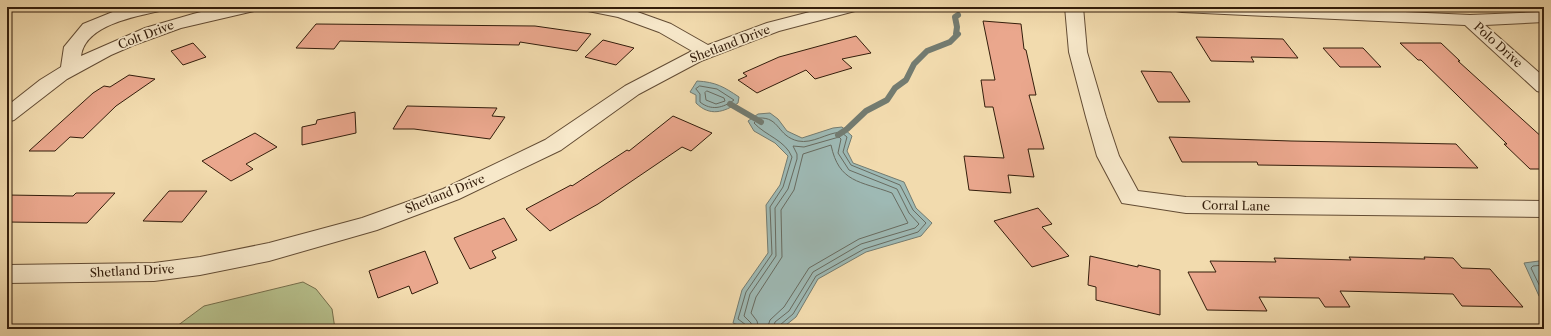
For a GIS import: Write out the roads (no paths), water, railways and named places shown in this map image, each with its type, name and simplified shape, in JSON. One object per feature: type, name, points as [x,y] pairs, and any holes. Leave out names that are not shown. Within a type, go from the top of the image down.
[{"type":"street","name":"Colt Drive","points":[[70,70],[73,48],[89,28],[131,11],[153,7]]},
{"type":"street","name":"Colt Drive","points":[[7,116],[59,76],[90,58],[125,42],[219,9],[248,7]]},
{"type":"street","points":[[594,7],[623,12],[665,28],[705,51]]},
{"type":"street","name":"Shetland Drive","points":[[7,274],[154,272],[200,266],[269,252],[369,224],[450,194],[553,146],[632,90],[705,51],[773,27],[849,7]]},
{"type":"street","name":"Corral Lane","points":[[1074,7],[1078,52],[1094,109],[1108,156],[1130,198],[1186,205],[1544,209]]},
{"type":"street","points":[[1182,7],[1470,20],[1544,16]]},
{"type":"street","name":"Polo Drive","points":[[1470,20],[1544,87]]},
{"type":"water","points":[[697,81],[715,84],[724,88],[739,97],[738,103],[722,111],[712,112],[706,110],[696,103],[696,95],[690,92]]},
{"type":"water","points":[[770,113],[778,119],[787,131],[802,138],[833,128],[842,127],[852,136],[847,151],[853,163],[904,182],[916,208],[932,223],[921,236],[866,252],[818,279],[796,317],[781,329],[748,329],[733,323],[742,290],[768,253],[766,205],[780,185],[788,156],[775,143],[754,131],[748,121],[758,114]]},
{"type":"water","points":[[1544,261],[1544,302],[1539,296],[1524,263]]},
{"type":"waterway","points":[[838,135],[847,129],[866,111],[887,100],[895,88],[906,80],[914,64],[927,51],[950,42],[958,34],[956,34],[957,27],[955,17],[958,15]]},
{"type":"waterway","points":[[730,104],[761,122]]}]
